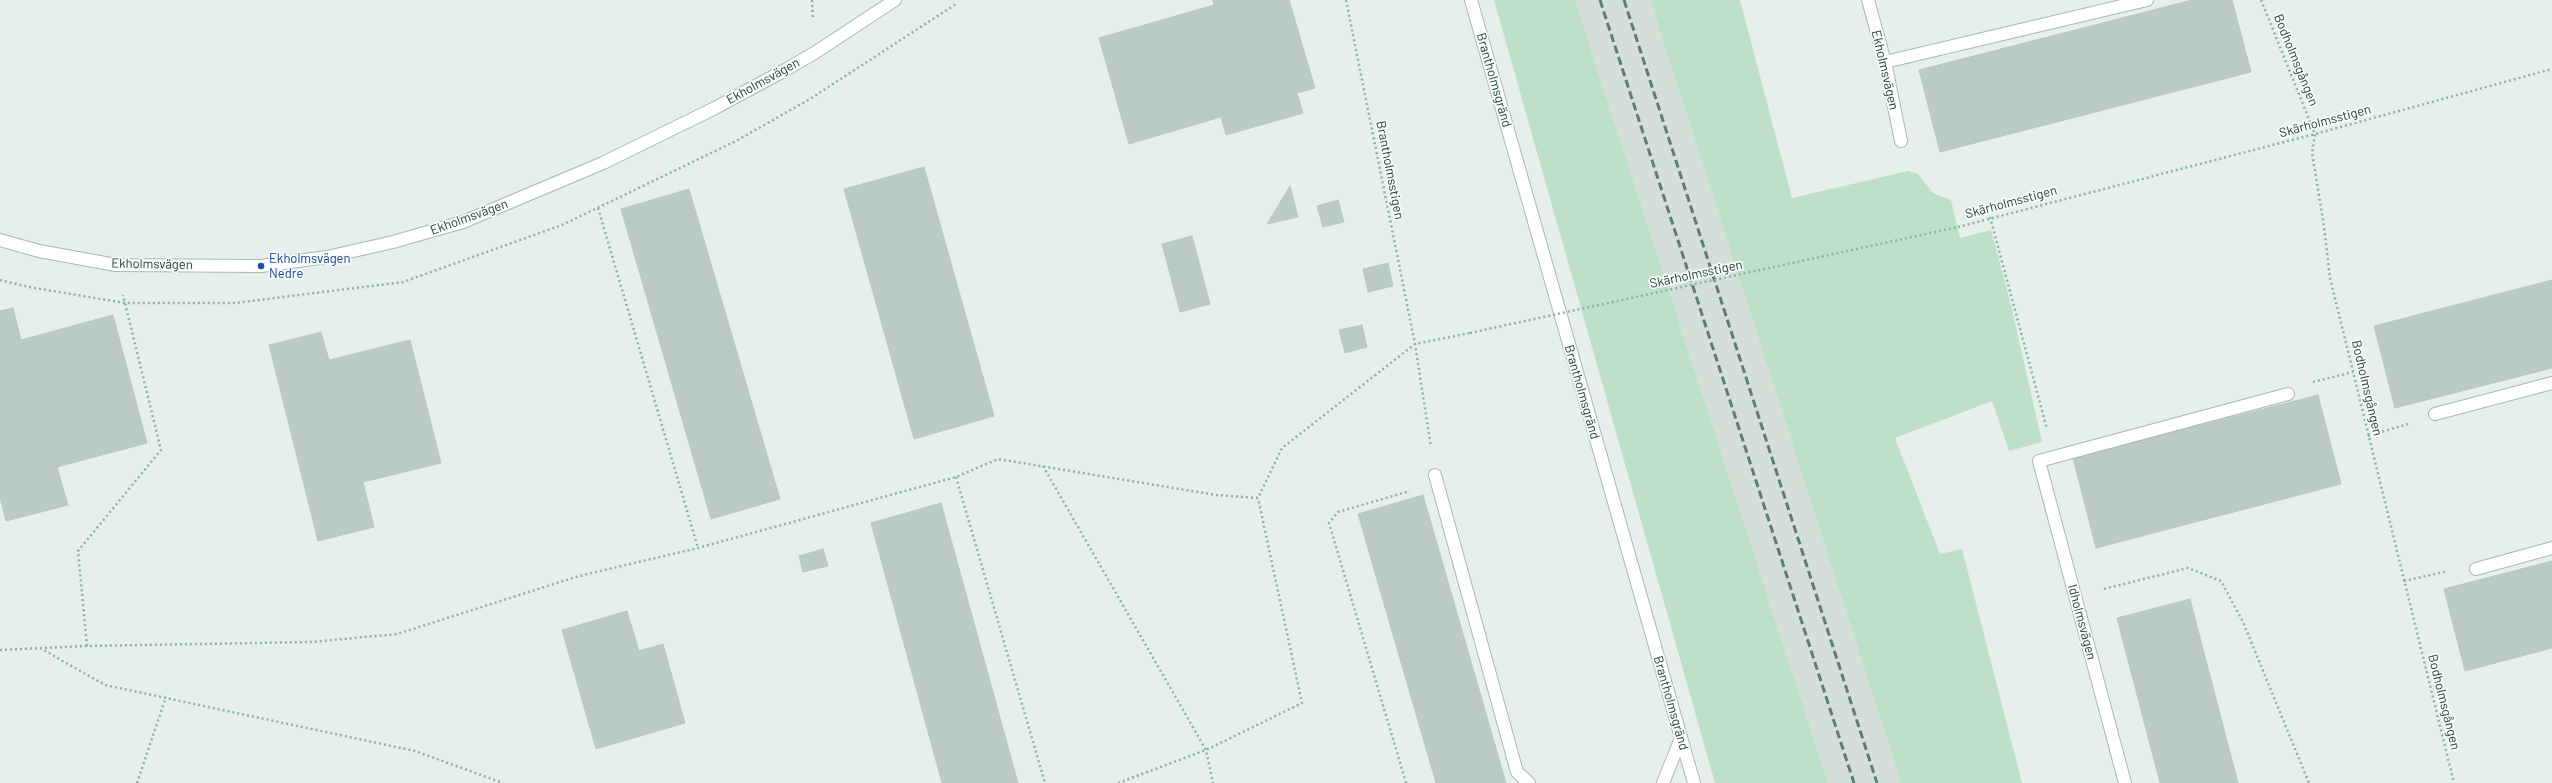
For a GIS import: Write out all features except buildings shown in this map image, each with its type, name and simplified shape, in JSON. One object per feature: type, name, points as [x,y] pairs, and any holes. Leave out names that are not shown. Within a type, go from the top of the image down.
[{"type":"street","name":"Ekholmsvägen","points":[[0,240],[39,251],[116,265],[261,266],[327,257],[393,242],[463,222],[603,163],[714,108],[816,52],[895,0]]},
{"type":"street","name":"Brantholmsgränd","points":[[1471,0],[1694,783]]},
{"type":"street","name":"Ekholmsvägen","points":[[1868,0],[1885,62],[1901,141]]},
{"type":"street","points":[[1885,62],[2147,0]]},
{"type":"street","points":[[2435,414],[2552,383]]},
{"type":"street","points":[[2054,457],[2288,394]]},
{"type":"street","name":"Idholmsvägen","points":[[2054,457],[2039,461],[2125,783]]},
{"type":"street","points":[[1436,476],[1517,772],[1529,783]]},
{"type":"street","points":[[2476,569],[2552,548]]},
{"type":"street","points":[[1663,783],[1681,738]]},
{"type":"path","name":"Brantholmsstigen","points":[[1346,0],[1415,344],[1436,476]]},
{"type":"path","name":"Bodholmsgången","points":[[2261,0],[2315,134],[2312,153],[2324,226],[2330,278],[2454,783]]},
{"type":"path","points":[[475,255],[562,225],[736,141],[810,99],[956,4]]},
{"type":"path","name":"Skärholmsstigen","points":[[1415,344],[1958,227],[1990,217],[2315,134],[2552,69]]},
{"type":"path","points":[[598,208],[698,548]]},
{"type":"path","points":[[1990,217],[2054,457]]},
{"type":"path","points":[[87,646],[78,551],[161,450],[116,265]]},
{"type":"path","points":[[1118,783],[1206,750],[1302,703],[1258,498],[1282,448],[1415,344]]},
{"type":"path","points":[[2288,394],[2305,384],[2353,372]]},
{"type":"path","points":[[2368,436],[2435,414]]},
{"type":"path","points":[[0,650],[87,646],[311,642],[397,634],[579,576],[698,548],[956,477],[998,459],[1216,495],[1258,498]]},
{"type":"path","points":[[1043,466],[1206,750],[1213,783]]},
{"type":"path","points":[[1406,783],[1330,523],[1338,512],[1425,486],[1436,476]]},
{"type":"path","points":[[956,477],[1045,783]]},
{"type":"path","points":[[2096,592],[2139,578],[2188,568],[2221,581],[2243,622],[2310,783]]},
{"type":"path","points":[[2404,581],[2443,572],[2476,569]]},
{"type":"path","points":[[39,648],[105,685],[415,752],[503,783]]},
{"type":"path","points":[[137,783],[166,697]]},
{"type":"shaded area","points":[[1575,0],[1650,0],[1901,783],[1828,783]]},
{"type":"green space","points":[[1494,0],[1575,0],[1828,783],[1715,783]]},
{"type":"green space","points":[[1650,0],[1740,0],[1792,198],[1908,171],[1918,174],[1933,193],[1951,200],[1960,238],[1991,230],[2010,301],[2042,442],[2009,451],[1992,401],[1895,438],[1940,554],[1962,549],[2022,783],[1901,783]]},
{"type":"railway","points":[[1600,0],[1854,783]]},
{"type":"railway","points":[[1624,0],[1877,783]]},
{"type":"place","name":"Ekholmsvägen Nedre","points":[[261,266]]}]
